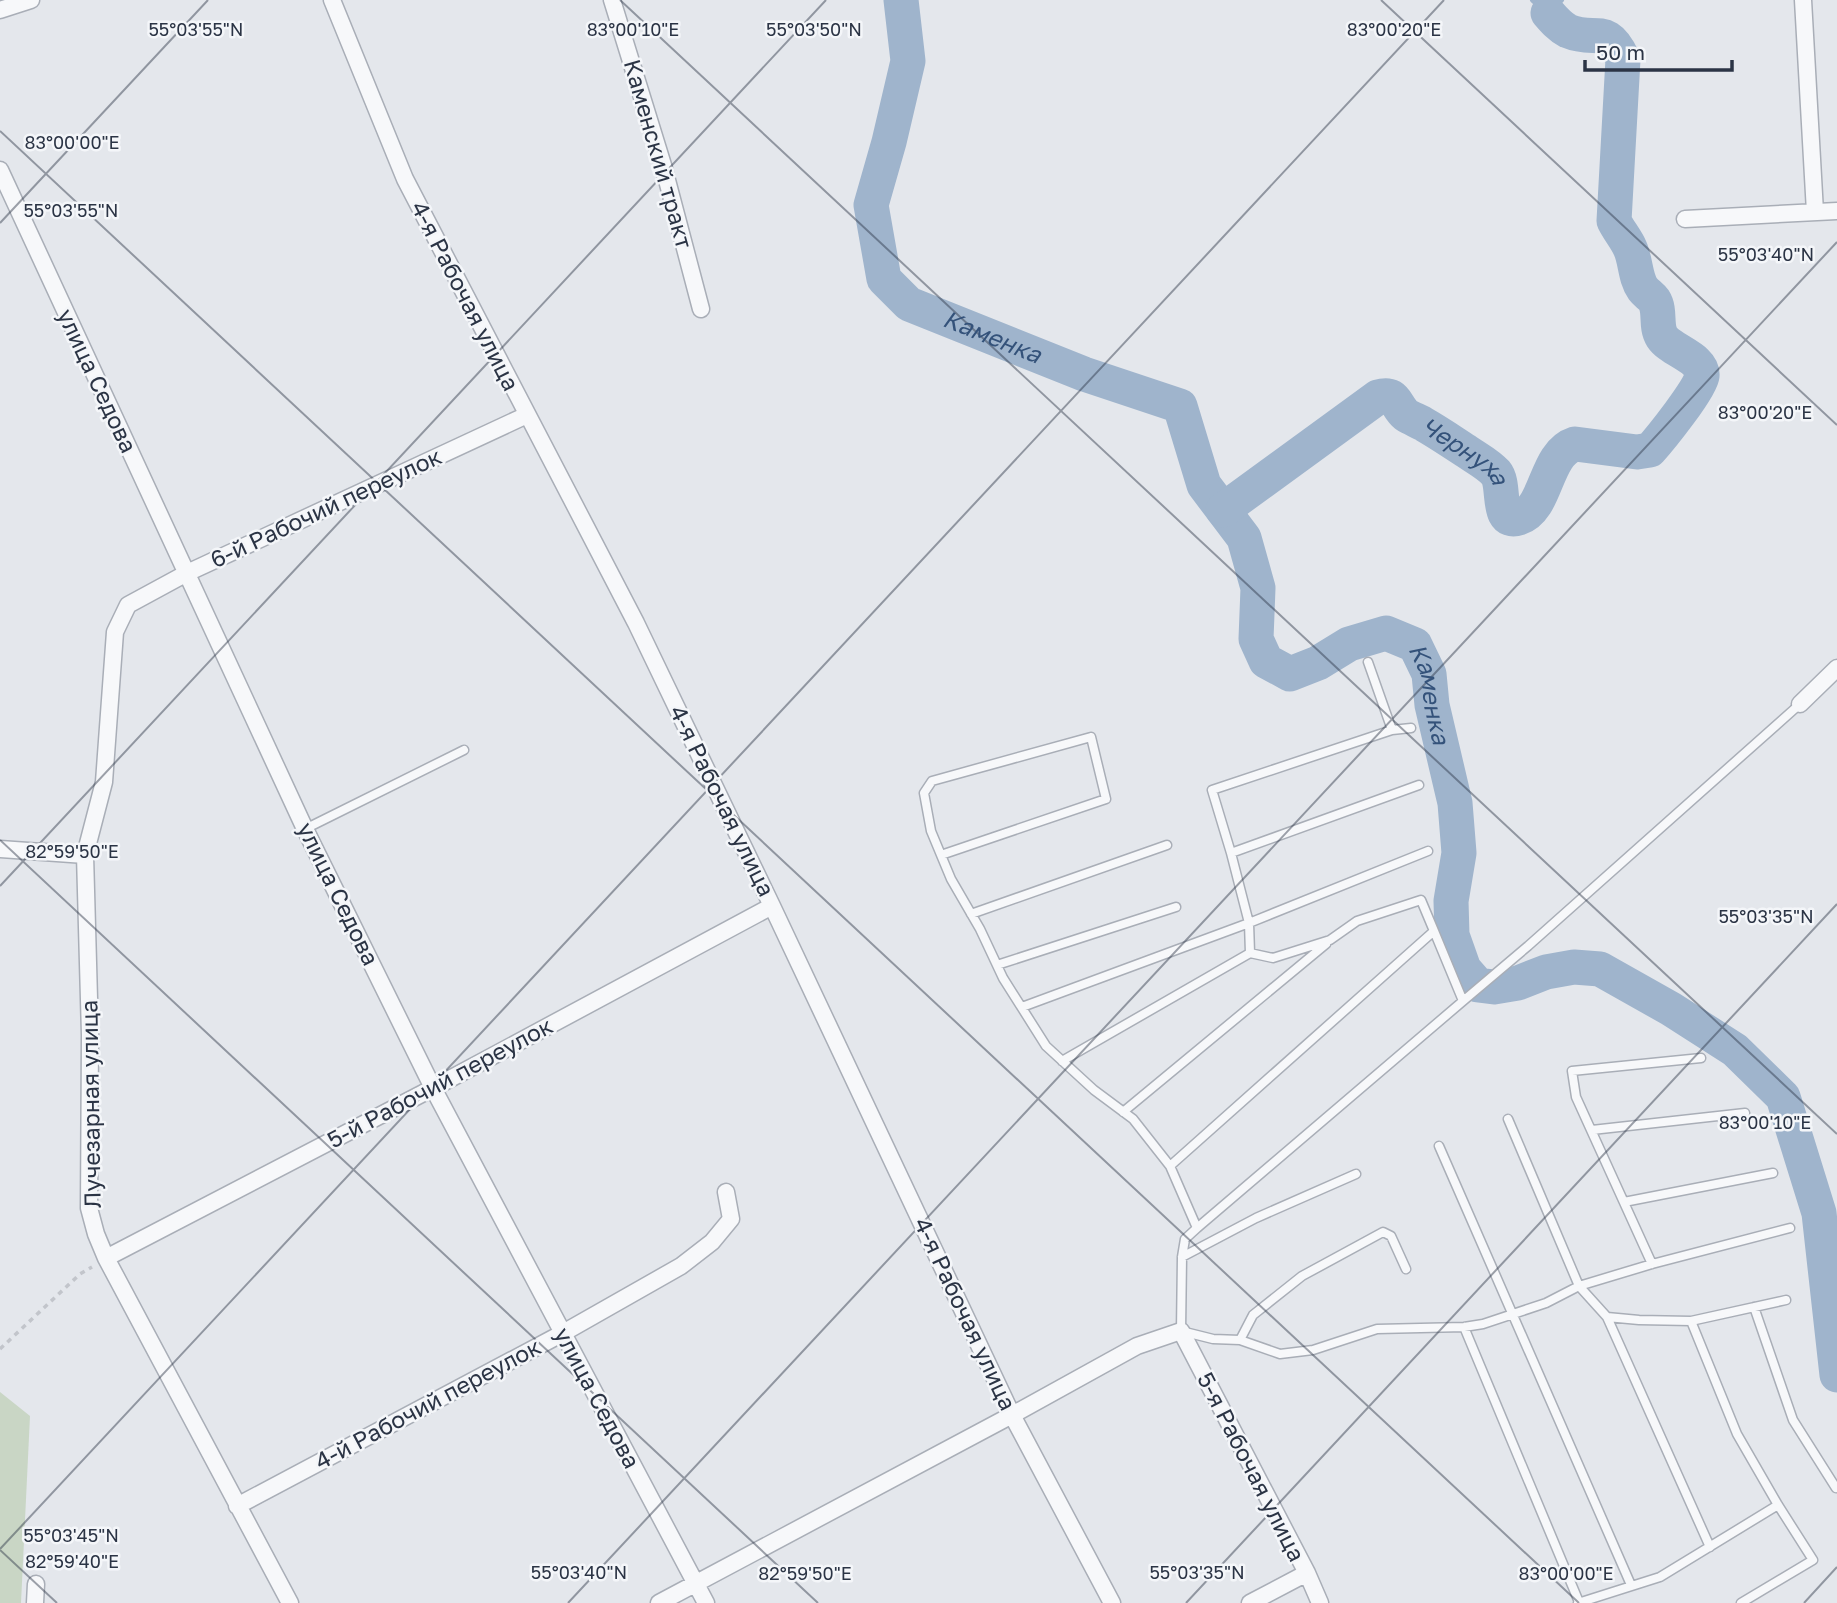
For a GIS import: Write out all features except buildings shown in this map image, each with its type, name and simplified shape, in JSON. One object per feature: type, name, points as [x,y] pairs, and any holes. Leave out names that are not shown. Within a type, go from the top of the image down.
[{"type":"street","points":[[0,10],[31,0]]},
{"type":"street","name":"4-я Рабочая улица","points":[[332,0],[405,178],[636,622],[1012,1415],[1112,1603]]},
{"type":"street","name":"Каменский тракт","points":[[612,0],[663,165],[701,309]]},
{"type":"street","points":[[1802,0],[1815,212]]},
{"type":"street","name":"улица Седова","points":[[0,170],[305,829],[433,1088],[706,1603]]},
{"type":"street","points":[[1685,219],[1837,211]]},
{"type":"street","name":"6-й Рабочий переулок","points":[[128,605],[187,573],[527,415]]},
{"type":"street","name":"Лучезарная улица","points":[[128,605],[116,632],[104,782],[85,855],[90,1035],[89,1208],[106,1258],[290,1603]]},
{"type":"street","points":[[1800,704],[1837,668]]},
{"type":"street","points":[[0,849],[85,855]]},
{"type":"street","name":"5-й Рабочий переулок","points":[[106,1258],[433,1088],[772,906]]},
{"type":"street","name":"4-й Рабочий переулок","points":[[237,1506],[563,1333],[681,1266],[712,1242],[731,1219],[726,1192]]},
{"type":"street","points":[[660,1603],[1137,1346],[1181,1331]]},
{"type":"street","name":"5-я Рабочая улица","points":[[1181,1331],[1320,1603]]},
{"type":"street","points":[[1250,1603],[1307,1573]]},
{"type":"street","points":[[35,1603],[36,1584]]},
{"type":"lane","points":[[1368,662],[1392,730]]},
{"type":"lane","points":[[1790,1228],[1579,1286],[1546,1303],[1483,1324],[1464,1327],[1377,1329],[1313,1350],[1280,1354],[1240,1340],[1213,1339],[1181,1331],[1182,1257],[1185,1239],[1528,946],[1800,704]]},
{"type":"lane","points":[[1250,953],[1249,923],[1212,790],[1392,730],[1411,727]]},
{"type":"lane","points":[[941,855],[1106,799],[1091,737],[932,781],[924,793],[931,831],[941,855],[951,879],[1046,1046],[1094,1090],[1133,1119],[1170,1166],[1197,1228]]},
{"type":"lane","points":[[305,829],[464,750]]},
{"type":"lane","points":[[1231,853],[1419,785]]},
{"type":"lane","points":[[971,914],[1167,845]]},
{"type":"lane","points":[[1022,1007],[1249,923],[1428,851]]},
{"type":"lane","points":[[1123,1112],[1330,940],[1357,921],[1421,900],[1463,1001]]},
{"type":"lane","points":[[998,965],[1176,907]]},
{"type":"lane","points":[[1170,1166],[1434,931]]},
{"type":"lane","points":[[1062,1061],[1250,953],[1273,958],[1330,940]]},
{"type":"lane","points":[[1652,1264],[1576,1097],[1572,1071],[1701,1058]]},
{"type":"lane","points":[[1592,1130],[1745,1113]]},
{"type":"lane","points":[[1507,1118],[1579,1286],[1607,1317],[1710,1548]]},
{"type":"lane","points":[[1438,1146],[1631,1585]]},
{"type":"lane","points":[[1624,1202],[1773,1173]]},
{"type":"lane","points":[[1182,1257],[1256,1218],[1356,1174]]},
{"type":"lane","points":[[1240,1340],[1254,1315],[1302,1276],[1383,1232],[1391,1236],[1406,1269]]},
{"type":"lane","points":[[1607,1317],[1691,1321],[1786,1300]]},
{"type":"lane","points":[[1754,1307],[1793,1420],[1836,1488]]},
{"type":"lane","points":[[1691,1321],[1737,1434],[1813,1560],[1741,1603]]},
{"type":"lane","points":[[1464,1327],[1578,1603],[1660,1577],[1778,1505]]},
{"type":"path","points":[[0,1349],[80,1274]]},
{"type":"green space","points":[[0,1392],[30,1416],[21,1603],[0,1603]]},
{"type":"waterway","name":"Каменка","points":[[901,0],[908,61],[871,205],[884,279],[909,304],[1084,374],[1180,406],[1204,485],[1244,538],[1258,588],[1256,639],[1266,661],[1290,674],[1318,663],[1349,644],[1386,633],[1415,645],[1429,674],[1432,705],[1455,803],[1459,853],[1451,901],[1452,935],[1464,969],[1478,985],[1494,987],[1574,967],[1600,969],[1671,1009],[1735,1050],[1783,1097],[1819,1213],[1837,1375]]},
{"type":"waterway","name":"Чернуха","points":[[1533,0],[1548,13],[1561,0]]},
{"type":"waterway","name":"Чернуха","points":[[1223,510],[1378,397],[1389,396],[1406,415],[1440,434],[1493,470],[1499,479],[1502,503],[1507,516],[1512,519],[1519,518],[1536,504],[1551,469],[1565,450],[1575,444],[1637,452],[1650,450],[1695,391],[1702,376],[1701,370],[1693,359],[1662,337],[1656,304],[1640,285],[1630,248],[1614,221],[1623,59],[1606,37],[1568,31],[1548,13]]}]
